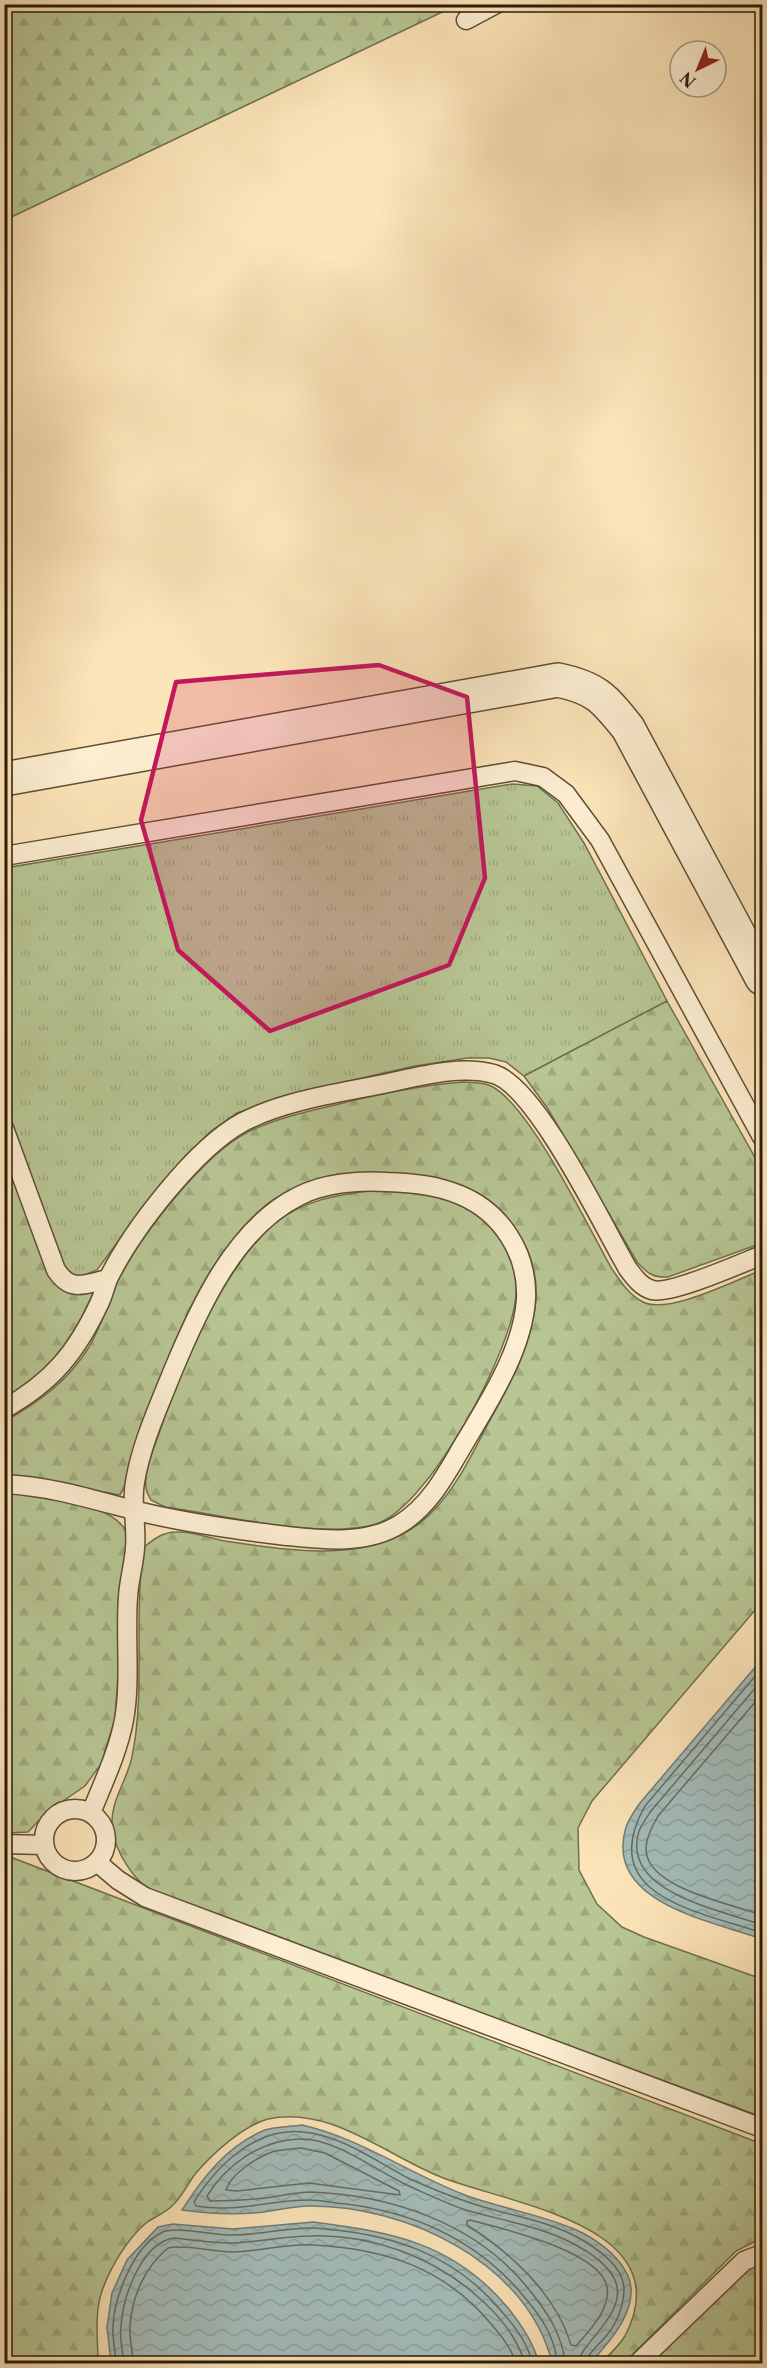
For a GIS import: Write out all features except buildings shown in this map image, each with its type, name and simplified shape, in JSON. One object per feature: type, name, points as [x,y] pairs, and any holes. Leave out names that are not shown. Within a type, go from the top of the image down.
[{"type":"street","points":[[4,779],[558,680],[585,686],[603,697],[628,728],[762,978]]},
{"type":"lane","points":[[466,20],[496,4]]},
{"type":"lane","points":[[4,856],[515,771],[543,777],[566,794],[600,840],[762,1137]]},
{"type":"lane","points":[[4,1409],[33,1393],[59,1369],[80,1342],[108,1279],[162,1198],[195,1162],[243,1122],[300,1101],[420,1077],[470,1071],[496,1075],[513,1085],[538,1112],[628,1269],[639,1284],[653,1291],[670,1289],[762,1255]]},
{"type":"lane","points":[[4,1128],[56,1270],[63,1281],[75,1286],[108,1279]]},
{"type":"lane","points":[[4,1484],[96,1498],[134,1510],[228,1529],[338,1541],[380,1534],[399,1525],[427,1503],[499,1385],[517,1337],[526,1299],[522,1268],[515,1246],[503,1225],[479,1203],[449,1190],[422,1183],[373,1181],[332,1185],[299,1196],[264,1220],[242,1245],[219,1278],[187,1336],[141,1457],[134,1485],[134,1510],[136,1544],[128,1594],[124,1719],[91,1813]]},
{"type":"lane","points":[[77,1809],[91,1813],[102,1822],[107,1835],[106,1850],[98,1863],[87,1870],[73,1872],[60,1868],[49,1858],[44,1845],[45,1831],[52,1819],[64,1811],[77,1809]]},
{"type":"lane","points":[[4,1844],[44,1845]]},
{"type":"lane","points":[[98,1863],[118,1880],[145,1897],[762,2128]]},
{"type":"lane","points":[[637,2364],[744,2261],[762,2254]]},
{"type":"highlighted area","points":[[379,665],[467,697],[485,878],[449,965],[270,1031],[178,950],[141,820],[176,682]]},
{"type":"green space","points":[[5,4],[457,4],[457,5],[5,220]]},
{"type":"green space","points":[[512,784],[537,786],[558,803],[584,843],[667,1001],[524,1076],[506,1062],[489,1058],[468,1058],[415,1066],[296,1093],[237,1113],[211,1131],[186,1155],[153,1194],[97,1270],[79,1277],[70,1275],[62,1261],[5,1103],[5,868]]},
{"type":"green space","points":[[667,1001],[762,1170],[762,1243],[668,1277],[658,1277],[637,1262],[548,1109],[524,1076]]},
{"type":"green space","points":[[464,1082],[491,1086],[506,1098],[523,1117],[557,1169],[612,1269],[626,1288],[638,1299],[654,1305],[668,1304],[702,1295],[762,1270],[762,1602],[592,1801],[578,1828],[579,1870],[597,1904],[622,1927],[762,1979],[762,2117],[156,1894],[133,1874],[121,1856],[114,1837],[112,1818],[114,1808],[130,1766],[136,1731],[139,1679],[139,1600],[144,1547],[163,1535],[182,1532],[225,1541],[279,1548],[336,1551],[389,1540],[413,1528],[434,1510],[464,1468],[505,1392],[520,1361],[531,1329],[536,1296],[530,1255],[518,1233],[491,1202],[457,1185],[420,1176],[400,1175],[347,1175],[315,1181],[285,1193],[259,1211],[237,1234],[218,1259],[202,1286],[187,1314],[163,1372],[120,1495],[5,1474],[5,1421],[52,1390],[81,1359],[98,1330],[120,1277],[143,1239],[176,1196],[213,1157],[248,1132],[281,1119],[386,1093]]},
{"type":"green space","points":[[4,1150],[51,1273],[89,1289],[93,1293],[73,1338],[55,1364],[4,1401]]},
{"type":"green space","points":[[374,1190],[423,1194],[456,1202],[471,1209],[485,1217],[496,1229],[505,1243],[514,1268],[516,1293],[512,1317],[501,1349],[466,1422],[443,1458],[420,1489],[397,1512],[376,1524],[354,1528],[301,1528],[272,1524],[165,1507],[151,1500],[146,1489],[146,1475],[166,1413],[203,1325],[235,1269],[272,1226],[295,1210],[320,1200]]},
{"type":"green space","points":[[4,1493],[75,1503],[104,1513],[124,1528],[127,1545],[115,1719],[101,1764],[85,1786],[47,1812],[28,1832],[5,1833]]},
{"type":"green space","points":[[5,1855],[762,2144],[762,2238],[736,2251],[624,2363],[601,2363],[625,2336],[636,2298],[630,2268],[610,2244],[580,2225],[544,2210],[441,2177],[336,2126],[314,2119],[291,2117],[268,2119],[239,2134],[220,2149],[196,2173],[176,2202],[146,2223],[126,2245],[102,2291],[97,2318],[98,2363],[5,2363]]},
{"type":"green space","points":[[762,2265],[762,2363],[649,2364],[748,2268]]},
{"type":"water","points":[[762,1659],[762,1939],[716,1925],[667,1905],[646,1891],[631,1874],[623,1853],[626,1827],[640,1803]]},
{"type":"water","points":[[302,2125],[365,2147],[465,2195],[561,2224],[596,2241],[622,2265],[630,2284],[631,2297],[628,2309],[615,2333],[590,2363],[552,2363],[539,2328],[518,2296],[490,2269],[458,2247],[422,2229],[385,2216],[346,2208],[309,2206],[243,2214],[182,2210],[208,2174],[239,2144],[265,2130]]},
{"type":"water","points":[[313,2222],[395,2236],[420,2244],[466,2269],[487,2286],[508,2308],[527,2334],[539,2363],[111,2363],[107,2327],[112,2293],[127,2260],[158,2227],[173,2224],[233,2229]]}]
